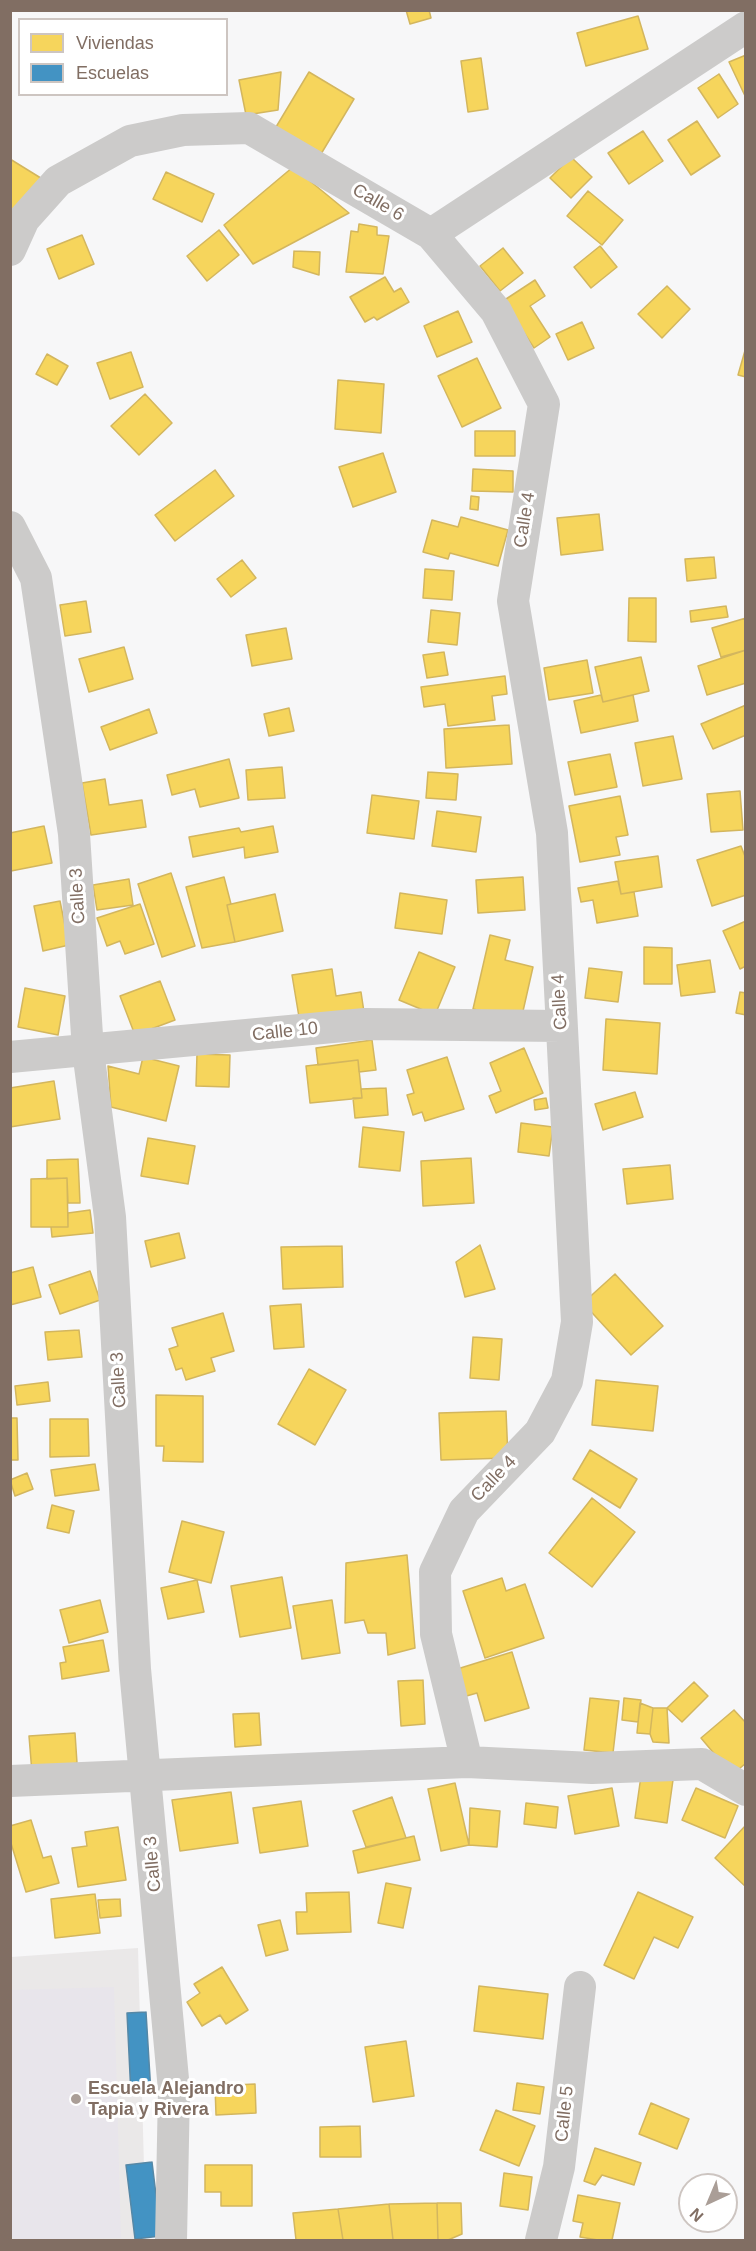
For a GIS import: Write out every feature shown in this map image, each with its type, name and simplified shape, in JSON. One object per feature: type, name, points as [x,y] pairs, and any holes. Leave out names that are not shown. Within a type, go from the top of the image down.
[{"type":"street","points":[[431,234],[746,27]]},
{"type":"street","name":"Calle 6","points":[[10,250],[24,219],[58,182],[130,141],[183,130],[249,128],[431,234]]},
{"type":"street","name":"Calle 4","points":[[431,234],[496,311],[544,404],[513,601],[552,833],[577,1322],[567,1381],[540,1432],[464,1511],[435,1572],[436,1634],[468,1762]]},
{"type":"street","name":"Calle 3","points":[[10,527],[36,579],[73,823],[88,1051],[110,1217],[135,1669],[174,2090],[171,2241]]},
{"type":"street","name":"Calle 10","points":[[10,1057],[365,1024],[561,1026]]},
{"type":"street","points":[[10,1781],[468,1762],[592,1768],[702,1764],[746,1790]]},
{"type":"street","name":"Calle 5","points":[[541,2241],[559,2167],[580,1987]]},
{"type":"shaded area","name":"Escuela Alejandro Tapia y Rivera","points":[[138,1948],[146,2240],[11,2240],[11,1957]]},
{"type":"shaded area","name":"Escuela Alejandro Tapia y Rivera","points":[[114,1987],[121,2238],[16,2240],[10,2235],[11,1990]]},
{"type":"building: Viviendas","points":[[406,10],[429,10],[431,18],[410,24]]},
{"type":"building: Viviendas","points":[[638,16],[648,49],[586,66],[577,33]]},
{"type":"building: Viviendas","points":[[746,55],[746,98],[729,62]]},
{"type":"building: Viviendas","points":[[481,58],[488,109],[468,112],[461,61]]},
{"type":"building: Viviendas","points":[[281,72],[278,110],[246,115],[239,80]]},
{"type":"building: Viviendas","points":[[309,72],[354,99],[321,154],[276,127]]},
{"type":"building: Viviendas","points":[[719,74],[738,104],[718,118],[698,88]]},
{"type":"building: Viviendas","points":[[697,121],[720,156],[691,175],[668,140]]},
{"type":"building: Viviendas","points":[[643,131],[663,161],[629,184],[608,153]]},
{"type":"building: Viviendas","points":[[571,157],[592,177],[571,198],[550,178]]},
{"type":"building: Viviendas","points":[[10,159],[44,180],[10,233]]},
{"type":"building: Viviendas","points":[[293,167],[349,213],[253,264],[224,225]]},
{"type":"building: Viviendas","points":[[166,172],[214,194],[202,222],[153,199]]},
{"type":"building: Viviendas","points":[[588,191],[623,220],[602,245],[567,216]]},
{"type":"building: Viviendas","points":[[359,224],[377,227],[377,235],[389,236],[383,274],[346,272],[351,231],[358,232]]},
{"type":"building: Viviendas","points":[[219,230],[239,255],[207,281],[187,256]]},
{"type":"building: Viviendas","points":[[82,235],[94,264],[59,279],[47,249]]},
{"type":"building: Viviendas","points":[[600,246],[617,267],[591,288],[574,267]]},
{"type":"building: Viviendas","points":[[503,248],[523,273],[500,291],[480,266]]},
{"type":"building: Viviendas","points":[[294,251],[320,252],[319,275],[293,267]]},
{"type":"building: Viviendas","points":[[385,277],[394,292],[401,288],[409,302],[377,320],[374,317],[365,322],[350,297]]},
{"type":"building: Viviendas","points":[[535,280],[545,296],[530,306],[550,337],[534,348],[503,301]]},
{"type":"building: Viviendas","points":[[667,286],[690,309],[662,338],[638,314]]},
{"type":"building: Viviendas","points":[[458,311],[472,342],[437,357],[424,326]]},
{"type":"building: Viviendas","points":[[582,322],[594,348],[568,360],[556,334]]},
{"type":"building: Viviendas","points":[[746,347],[746,377],[738,375]]},
{"type":"building: Viviendas","points":[[131,352],[143,387],[110,399],[97,363]]},
{"type":"building: Viviendas","points":[[47,354],[68,366],[57,385],[36,374]]},
{"type":"building: Viviendas","points":[[477,358],[501,408],[462,427],[438,376]]},
{"type":"building: Viviendas","points":[[338,380],[384,384],[381,433],[335,429]]},
{"type":"building: Viviendas","points":[[145,394],[172,423],[139,455],[111,426]]},
{"type":"building: Viviendas","points":[[475,431],[515,431],[515,456],[475,456]]},
{"type":"building: Viviendas","points":[[383,453],[396,492],[353,507],[339,467]]},
{"type":"building: Viviendas","points":[[473,469],[513,471],[513,492],[472,491]]},
{"type":"building: Viviendas","points":[[215,470],[234,496],[175,541],[155,515]]},
{"type":"building: Viviendas","points":[[471,496],[479,497],[478,510],[470,509]]},
{"type":"building: Viviendas","points":[[599,514],[603,550],[561,555],[557,518]]},
{"type":"building: Viviendas","points":[[461,517],[508,530],[498,566],[450,553],[448,559],[423,552],[432,520],[458,527]]},
{"type":"building: Viviendas","points":[[714,557],[716,578],[687,581],[685,559]]},
{"type":"building: Viviendas","points":[[242,560],[256,578],[231,597],[217,579]]},
{"type":"building: Viviendas","points":[[425,569],[454,571],[452,600],[423,598]]},
{"type":"building: Viviendas","points":[[629,598],[656,598],[656,642],[628,641]]},
{"type":"building: Viviendas","points":[[86,601],[91,632],[65,636],[60,605]]},
{"type":"building: Viviendas","points":[[726,606],[728,617],[691,622],[690,611]]},
{"type":"building: Viviendas","points":[[431,610],[460,613],[457,645],[428,642]]},
{"type":"building: Viviendas","points":[[746,618],[746,650],[721,657],[712,628]]},
{"type":"building: Viviendas","points":[[286,628],[292,659],[252,666],[246,635]]},
{"type":"building: Viviendas","points":[[124,647],[133,679],[89,692],[79,659]]},
{"type":"building: Viviendas","points":[[746,650],[746,683],[707,695],[698,666]]},
{"type":"building: Viviendas","points":[[444,652],[448,675],[427,678],[423,655]]},
{"type":"building: Viviendas","points":[[641,657],[649,691],[603,702],[595,667]]},
{"type":"building: Viviendas","points":[[587,660],[593,693],[549,700],[544,668]]},
{"type":"building: Viviendas","points":[[505,676],[507,694],[492,696],[495,720],[448,726],[445,704],[424,707],[421,687]]},
{"type":"building: Viviendas","points":[[601,695],[603,702],[633,695],[638,721],[581,733],[574,701]]},
{"type":"building: Viviendas","points":[[746,705],[746,735],[713,749],[701,724]]},
{"type":"building: Viviendas","points":[[289,708],[294,731],[269,736],[264,714]]},
{"type":"building: Viviendas","points":[[149,709],[157,733],[110,750],[101,727]]},
{"type":"building: Viviendas","points":[[509,725],[512,764],[446,768],[444,729]]},
{"type":"building: Viviendas","points":[[673,736],[682,779],[643,786],[635,743]]},
{"type":"building: Viviendas","points":[[610,754],[617,787],[575,795],[568,762]]},
{"type":"building: Viviendas","points":[[229,759],[239,798],[200,807],[195,789],[172,795],[167,775]]},
{"type":"building: Viviendas","points":[[282,767],[285,798],[248,800],[246,770]]},
{"type":"building: Viviendas","points":[[428,772],[458,774],[456,800],[426,798]]},
{"type":"building: Viviendas","points":[[105,779],[109,805],[142,800],[146,827],[91,835],[82,783]]},
{"type":"building: Viviendas","points":[[740,791],[743,830],[711,832],[707,794]]},
{"type":"building: Viviendas","points":[[372,795],[419,801],[414,839],[367,833]]},
{"type":"building: Viviendas","points":[[620,796],[628,835],[616,837],[620,855],[580,862],[569,806]]},
{"type":"building: Viviendas","points":[[437,811],[481,817],[476,852],[432,846]]},
{"type":"building: Viviendas","points":[[44,826],[52,863],[11,871],[10,833]]},
{"type":"building: Viviendas","points":[[273,826],[278,852],[245,858],[244,847],[193,857],[189,837],[239,828],[241,832]]},
{"type":"building: Viviendas","points":[[741,846],[746,859],[746,895],[712,906],[697,860]]},
{"type":"building: Viviendas","points":[[658,856],[662,887],[621,894],[615,862]]},
{"type":"building: Viviendas","points":[[171,873],[195,946],[162,957],[138,884]]},
{"type":"building: Viviendas","points":[[224,877],[231,904],[227,905],[235,942],[202,948],[186,887]]},
{"type":"building: Viviendas","points":[[523,877],[525,910],[478,913],[476,880]]},
{"type":"building: Viviendas","points":[[129,879],[133,905],[97,910],[93,885]]},
{"type":"building: Viviendas","points":[[618,881],[621,894],[634,892],[638,916],[597,923],[593,900],[581,902],[578,888]]},
{"type":"building: Viviendas","points":[[400,893],[447,900],[442,934],[395,928]]},
{"type":"building: Viviendas","points":[[275,894],[283,931],[235,942],[227,905]]},
{"type":"building: Viviendas","points":[[60,901],[69,945],[43,951],[34,906]]},
{"type":"building: Viviendas","points":[[140,904],[154,944],[125,954],[120,941],[107,946],[97,918]]},
{"type":"building: Viviendas","points":[[746,921],[746,966],[740,969],[723,931]]},
{"type":"building: Viviendas","points":[[490,935],[510,940],[505,960],[533,967],[521,1020],[473,1009]]},
{"type":"building: Viviendas","points":[[644,947],[672,948],[672,984],[644,984]]},
{"type":"building: Viviendas","points":[[419,952],[455,967],[435,1015],[399,1000]]},
{"type":"building: Viviendas","points":[[710,960],[715,992],[681,996],[677,965]]},
{"type":"building: Viviendas","points":[[589,968],[622,972],[618,1002],[585,998]]},
{"type":"building: Viviendas","points":[[332,969],[336,996],[361,992],[364,1012],[300,1023],[292,975]]},
{"type":"building: Viviendas","points":[[160,981],[175,1020],[135,1035],[120,996]]},
{"type":"building: Viviendas","points":[[25,988],[65,996],[58,1035],[18,1027]]},
{"type":"building: Viviendas","points":[[740,992],[746,993],[746,1015],[736,1013]]},
{"type":"building: Viviendas","points":[[606,1019],[660,1023],[657,1074],[603,1070]]},
{"type":"building: Viviendas","points":[[372,1040],[376,1070],[359,1072],[358,1060],[318,1065],[316,1048]]},
{"type":"building: Viviendas","points":[[524,1048],[543,1093],[496,1113],[489,1096],[501,1091],[490,1063]]},
{"type":"building: Viviendas","points":[[197,1054],[230,1055],[229,1087],[196,1086]]},
{"type":"building: Viviendas","points":[[143,1057],[179,1066],[166,1121],[111,1107],[108,1066],[139,1074]]},
{"type":"building: Viviendas","points":[[447,1057],[464,1109],[425,1121],[422,1112],[413,1115],[407,1095],[414,1093],[407,1070]]},
{"type":"building: Viviendas","points":[[358,1060],[362,1098],[310,1103],[306,1066]]},
{"type":"building: Viviendas","points":[[54,1081],[60,1119],[10,1127],[10,1088]]},
{"type":"building: Viviendas","points":[[386,1088],[388,1115],[355,1118],[353,1098],[362,1098],[361,1089]]},
{"type":"building: Viviendas","points":[[635,1092],[643,1117],[603,1130],[595,1104]]},
{"type":"building: Viviendas","points":[[546,1098],[548,1108],[535,1110],[534,1100]]},
{"type":"building: Viviendas","points":[[521,1123],[553,1127],[549,1156],[518,1152]]},
{"type":"building: Viviendas","points":[[363,1127],[404,1132],[400,1171],[359,1167]]},
{"type":"building: Viviendas","points":[[148,1138],[195,1146],[188,1184],[141,1176]]},
{"type":"building: Viviendas","points":[[471,1158],[474,1203],[423,1206],[421,1161]]},
{"type":"building: Viviendas","points":[[78,1159],[80,1203],[68,1203],[67,1178],[47,1179],[47,1160]]},
{"type":"building: Viviendas","points":[[670,1165],[673,1199],[627,1204],[623,1169]]},
{"type":"building: Viviendas","points":[[67,1178],[68,1227],[31,1227],[31,1179]]},
{"type":"building: Viviendas","points":[[90,1210],[93,1233],[52,1237],[51,1227],[68,1227],[68,1213]]},
{"type":"building: Viviendas","points":[[179,1233],[185,1258],[151,1267],[145,1241]]},
{"type":"building: Viviendas","points":[[480,1245],[495,1289],[465,1297],[456,1262]]},
{"type":"building: Viviendas","points":[[342,1246],[343,1287],[283,1289],[281,1247]]},
{"type":"building: Viviendas","points":[[33,1267],[41,1297],[10,1305],[10,1273]]},
{"type":"building: Viviendas","points":[[90,1271],[100,1300],[60,1314],[49,1285]]},
{"type":"building: Viviendas","points":[[615,1274],[663,1326],[631,1355],[583,1303]]},
{"type":"building: Viviendas","points":[[301,1304],[304,1347],[274,1349],[270,1306]]},
{"type":"building: Viviendas","points":[[223,1313],[234,1351],[211,1358],[215,1371],[186,1380],[182,1368],[176,1370],[169,1349],[178,1346],[172,1328]]},
{"type":"building: Viviendas","points":[[79,1330],[82,1357],[48,1360],[45,1332]]},
{"type":"building: Viviendas","points":[[473,1337],[502,1339],[499,1380],[470,1378]]},
{"type":"building: Viviendas","points":[[309,1369],[346,1390],[315,1445],[278,1424]]},
{"type":"building: Viviendas","points":[[596,1380],[658,1386],[653,1431],[592,1425]]},
{"type":"building: Viviendas","points":[[48,1382],[50,1401],[17,1405],[15,1386]]},
{"type":"building: Viviendas","points":[[156,1395],[203,1396],[203,1462],[163,1461],[164,1446],[156,1446]]},
{"type":"building: Viviendas","points":[[506,1411],[508,1458],[441,1460],[439,1413]]},
{"type":"building: Viviendas","points":[[10,1418],[17,1418],[18,1460],[10,1460]]},
{"type":"building: Viviendas","points":[[50,1419],[88,1419],[89,1456],[50,1457]]},
{"type":"building: Viviendas","points":[[590,1450],[637,1479],[620,1508],[573,1479]]},
{"type":"building: Viviendas","points":[[95,1464],[99,1490],[55,1496],[51,1470]]},
{"type":"building: Viviendas","points":[[27,1473],[33,1489],[15,1496],[10,1480]]},
{"type":"building: Viviendas","points":[[592,1498],[635,1532],[592,1587],[549,1553]]},
{"type":"building: Viviendas","points":[[52,1505],[74,1511],[69,1533],[47,1528]]},
{"type":"building: Viviendas","points":[[182,1521],[224,1532],[211,1583],[169,1572]]},
{"type":"building: Viviendas","points":[[407,1555],[415,1648],[388,1655],[386,1633],[368,1633],[364,1620],[345,1623],[346,1563]]},
{"type":"building: Viviendas","points":[[282,1577],[291,1628],[240,1637],[231,1586]]},
{"type":"building: Viviendas","points":[[502,1578],[506,1591],[525,1584],[544,1638],[485,1658],[463,1591]]},
{"type":"building: Viviendas","points":[[197,1580],[204,1612],[168,1619],[161,1588]]},
{"type":"building: Viviendas","points":[[100,1600],[108,1632],[69,1643],[60,1610]]},
{"type":"building: Viviendas","points":[[332,1600],[340,1653],[302,1659],[293,1606]]},
{"type":"building: Viviendas","points":[[103,1640],[109,1671],[62,1679],[60,1663],[66,1662],[63,1647]]},
{"type":"building: Viviendas","points":[[512,1652],[529,1708],[485,1721],[477,1693],[463,1697],[454,1670]]},
{"type":"building: Viviendas","points":[[423,1680],[425,1724],[401,1726],[398,1681]]},
{"type":"building: Viviendas","points":[[694,1682],[708,1696],[682,1722],[667,1708]]},
{"type":"building: Viviendas","points":[[590,1698],[619,1701],[613,1753],[584,1750]]},
{"type":"building: Viviendas","points":[[624,1698],[641,1700],[638,1722],[622,1720]]},
{"type":"building: Viviendas","points":[[640,1703],[653,1708],[650,1734],[637,1733]]},
{"type":"building: Viviendas","points":[[653,1708],[667,1708],[669,1743],[653,1742],[650,1734]]},
{"type":"building: Viviendas","points":[[734,1710],[746,1723],[746,1763],[732,1775],[701,1738]]},
{"type":"building: Viviendas","points":[[259,1713],[261,1745],[235,1747],[233,1714]]},
{"type":"building: Viviendas","points":[[75,1733],[77,1763],[32,1773],[29,1736]]},
{"type":"building: Viviendas","points":[[641,1776],[673,1780],[667,1823],[635,1818]]},
{"type":"building: Viviendas","points":[[455,1783],[469,1845],[441,1851],[428,1789]]},
{"type":"building: Viviendas","points":[[612,1788],[619,1826],[575,1834],[568,1796]]},
{"type":"building: Viviendas","points":[[696,1788],[738,1806],[725,1838],[682,1820]]},
{"type":"building: Viviendas","points":[[231,1792],[238,1843],[180,1851],[172,1800]]},
{"type":"building: Viviendas","points":[[392,1797],[406,1838],[366,1847],[353,1811]]},
{"type":"building: Viviendas","points":[[301,1801],[308,1846],[260,1853],[253,1808]]},
{"type":"building: Viviendas","points":[[526,1803],[558,1807],[556,1828],[524,1824]]},
{"type":"building: Viviendas","points":[[470,1808],[500,1811],[497,1847],[469,1845]]},
{"type":"building: Viviendas","points":[[31,1820],[43,1858],[51,1856],[59,1883],[26,1892],[10,1840],[10,1826]]},
{"type":"building: Viviendas","points":[[746,1825],[746,1887],[715,1858]]},
{"type":"building: Viviendas","points":[[118,1827],[126,1880],[78,1887],[72,1848],[87,1846],[85,1832]]},
{"type":"building: Viviendas","points":[[414,1836],[420,1860],[358,1873],[353,1851]]},
{"type":"building: Viviendas","points":[[386,1883],[411,1888],[403,1928],[378,1923]]},
{"type":"building: Viviendas","points":[[349,1892],[351,1932],[297,1934],[296,1912],[307,1912],[306,1893]]},
{"type":"building: Viviendas","points":[[638,1892],[693,1917],[678,1948],[654,1937],[634,1979],[604,1965]]},
{"type":"building: Viviendas","points":[[95,1894],[100,1933],[55,1938],[51,1899]]},
{"type":"building: Viviendas","points":[[120,1899],[121,1916],[100,1918],[98,1900]]},
{"type":"building: Viviendas","points":[[280,1920],[288,1950],[266,1956],[258,1925]]},
{"type":"building: Viviendas","points":[[222,1967],[248,2010],[226,2024],[220,2015],[202,2026],[187,2002],[200,1993],[194,1984]]},
{"type":"building: Viviendas","points":[[479,1986],[548,1994],[543,2039],[474,2031]]},
{"type":"building: Viviendas","points":[[406,2041],[414,2096],[373,2102],[365,2047]]},
{"type":"building: Viviendas","points":[[517,2083],[544,2087],[540,2114],[513,2110]]},
{"type":"building: Viviendas","points":[[255,2084],[256,2113],[216,2115],[215,2086]]},
{"type":"building: Viviendas","points":[[651,2103],[689,2119],[677,2149],[639,2134]]},
{"type":"building: Viviendas","points":[[496,2110],[535,2126],[519,2166],[480,2150]]},
{"type":"building: Viviendas","points":[[360,2126],[361,2157],[320,2157],[320,2127]]},
{"type":"building: Viviendas","points":[[595,2148],[641,2163],[634,2185],[602,2175],[595,2185],[584,2181]]},
{"type":"building: Viviendas","points":[[205,2165],[252,2165],[252,2206],[221,2206],[221,2192],[205,2192]]},
{"type":"building: Viviendas","points":[[504,2173],[532,2177],[528,2210],[500,2206]]},
{"type":"building: Viviendas","points":[[578,2195],[620,2203],[612,2240],[580,2237],[583,2223],[573,2221]]},
{"type":"building: Viviendas","points":[[437,2203],[438,2240],[393,2240],[389,2204]]},
{"type":"building: Viviendas","points":[[437,2203],[461,2203],[462,2234],[448,2240],[438,2240]]},
{"type":"building: Viviendas","points":[[389,2204],[393,2240],[343,2240],[338,2209]]},
{"type":"building: Viviendas","points":[[338,2209],[343,2240],[296,2240],[293,2213]]},
{"type":"building: Escuelas","points":[[146,2012],[151,2094],[131,2095],[127,2013]]},
{"type":"building: Escuelas","points":[[152,2162],[161,2236],[135,2239],[126,2165]]},
{"type":"place","name":"Escuela Alejandro Tapia y Rivera","points":[[76,2099]]}]
